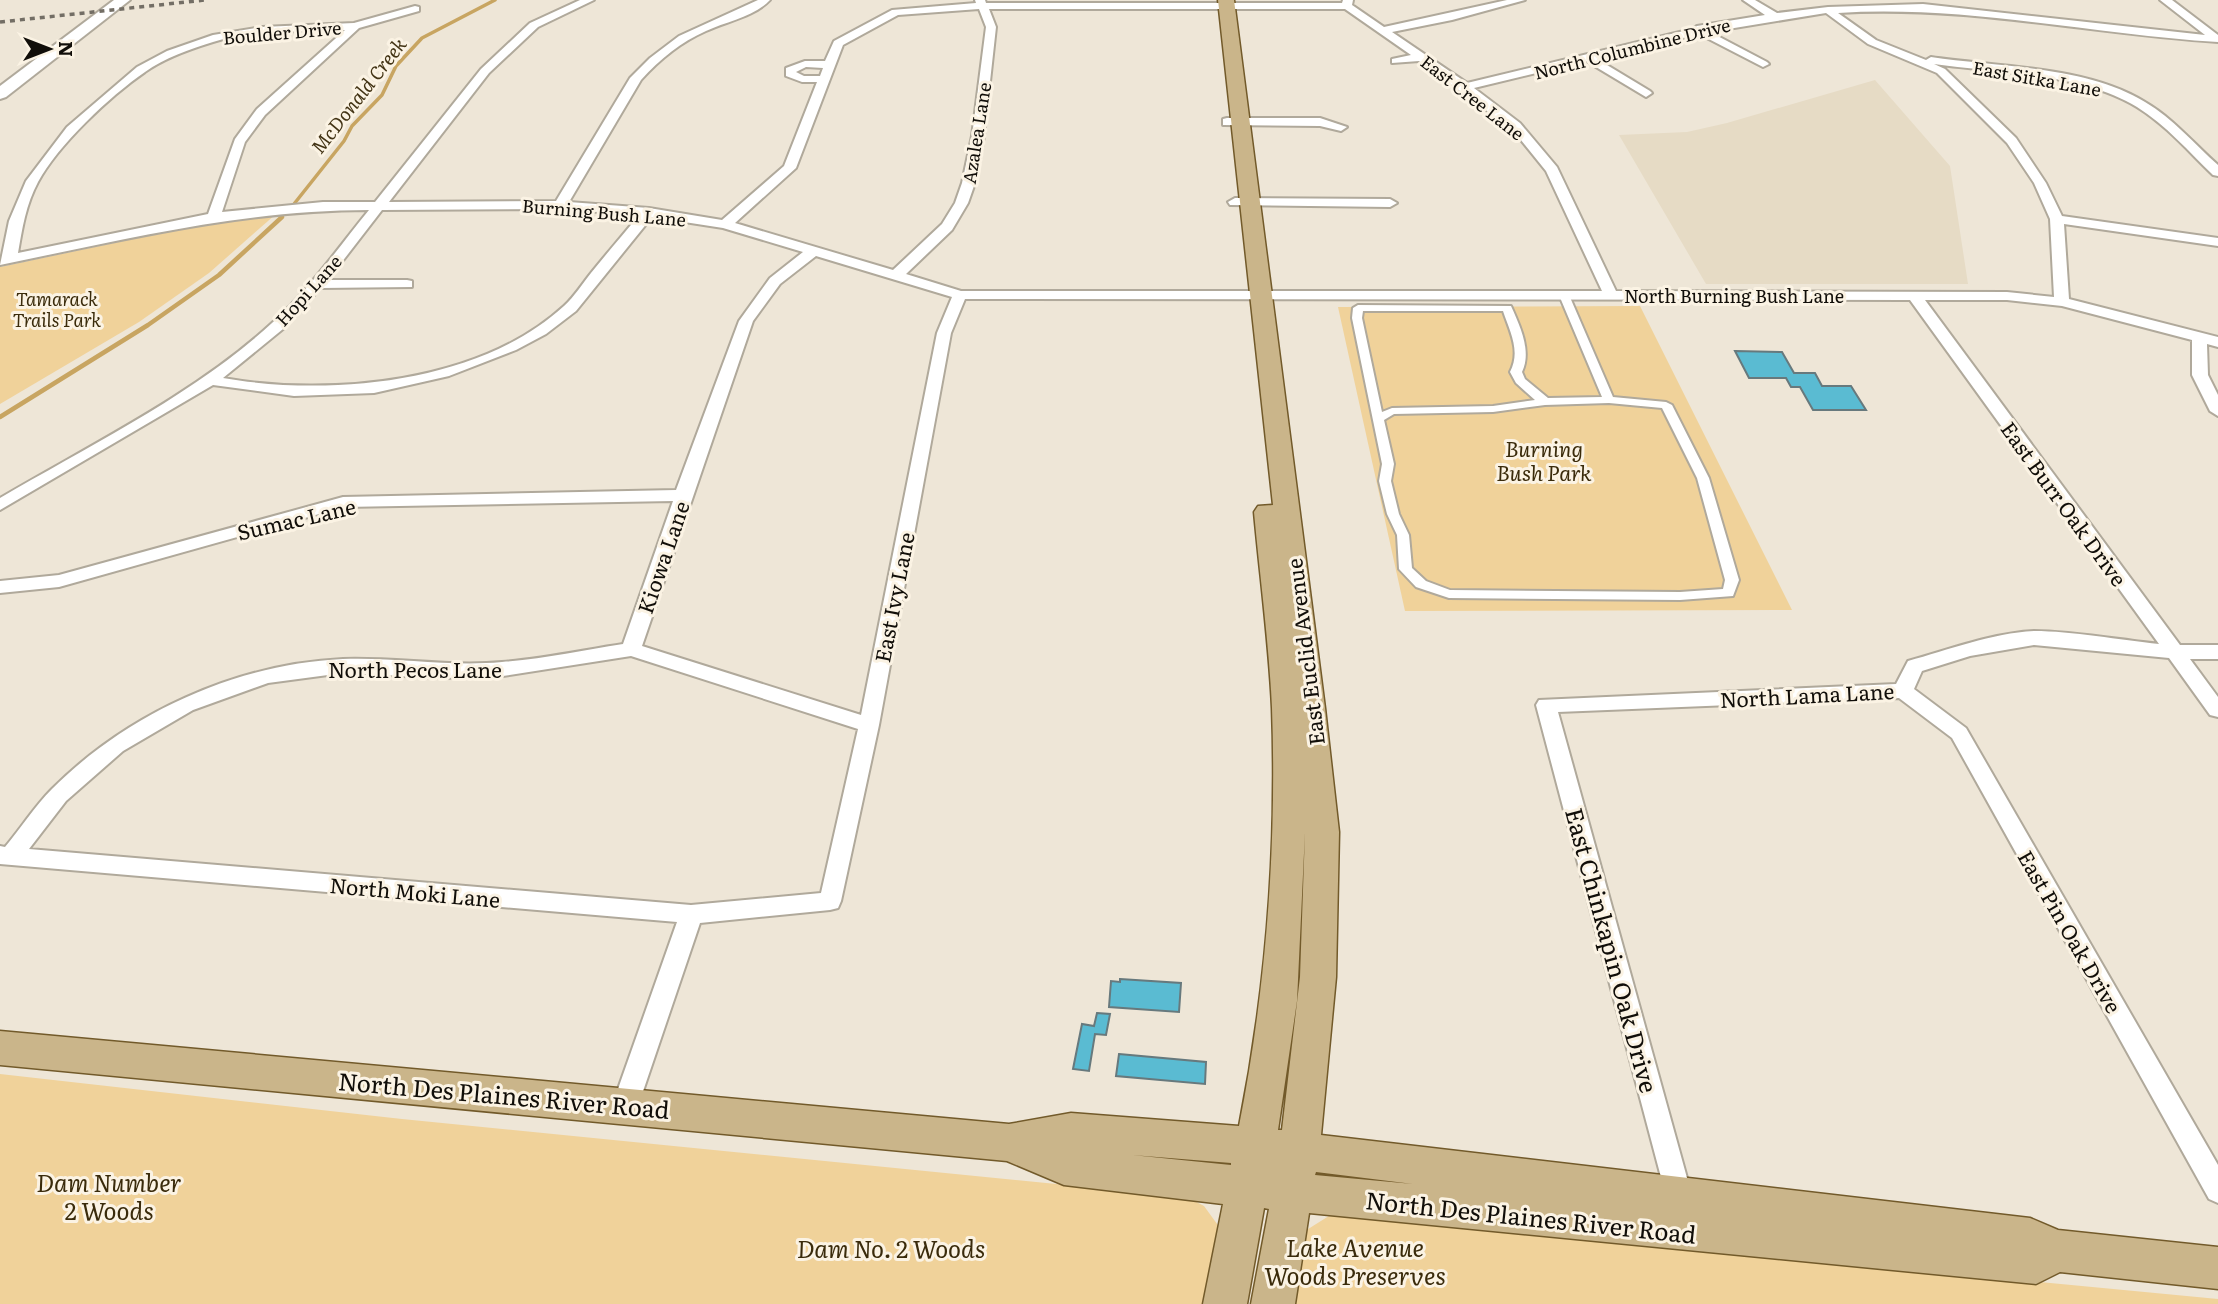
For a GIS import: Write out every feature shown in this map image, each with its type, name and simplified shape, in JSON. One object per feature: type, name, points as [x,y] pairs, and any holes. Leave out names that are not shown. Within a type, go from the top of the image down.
[{"type":"main road","points":[[0,94],[123,0]]},
{"type":"main road","name":"East Euclid Avenue","points":[[1221,3],[1253,295],[1287,706],[1290,807],[1278,1001],[1256,1146],[1225,1304]]},
{"type":"main road","name":"East Euclid Avenue","points":[[1253,295],[1311,708],[1322,832],[1318,977],[1296,1172],[1273,1304]]},
{"type":"main road","name":"North Des Plaines River Road","points":[[0,1048],[1009,1143],[1071,1131],[1256,1146],[1296,1172],[2036,1263],[2056,1251]]},
{"type":"main road","name":"North Des Plaines River Road","points":[[1009,1143],[1064,1166],[1249,1186],[1296,1172],[1679,1196],[2030,1239],[2056,1251],[2218,1268]]},
{"type":"street","name":"Hopi Lane","points":[[0,505],[211,380],[278,326],[317,284],[485,71],[534,25],[589,0]]},
{"type":"street","points":[[561,205],[636,78],[651,61],[686,36],[742,15],[765,0]]},
{"type":"street","points":[[1383,30],[1520,0]]},
{"type":"street","points":[[1748,0],[1774,16]]},
{"type":"street","points":[[2165,0],[2217,39]]},
{"type":"street","points":[[725,225],[790,168],[838,43],[896,12],[981,3],[1347,3]]},
{"type":"street","name":"Azalea Lane","points":[[895,276],[935,240],[963,202],[970,179],[989,47],[990,27],[981,3]]},
{"type":"street","name":"East Cree Lane","points":[[1347,3],[1516,126],[1552,170],[1611,295]]},
{"type":"street","name":"North Columbine Drive","points":[[1465,87],[1696,29],[1881,3],[2150,36],[2217,39]]},
{"type":"street","points":[[2022,5],[2025,19]]},
{"type":"street","name":"Boulder Drive","points":[[5,260],[16,221],[32,181],[71,130],[141,69],[171,53],[213,38],[285,28],[355,26],[415,9]]},
{"type":"street","points":[[1828,10],[1871,42],[1947,67],[2012,141],[2040,183],[2057,219],[2062,302]]},
{"type":"street","points":[[215,217],[239,142],[261,112],[355,26]]},
{"type":"street","points":[[1696,29],[1763,64]]},
{"type":"street","points":[[1396,61],[1421,57]]},
{"type":"street","points":[[1588,58],[1646,93]]},
{"type":"street","points":[[824,79],[795,78],[790,74],[790,70],[805,64],[830,65]]},
{"type":"street","name":"East Sitka Lane","points":[[1947,67],[2060,79],[2114,91],[2141,104],[2218,172]]},
{"type":"street","points":[[1234,122],[1320,122],[1341,127]]},
{"type":"street","points":[[1243,202],[1390,203]]},
{"type":"street","name":"Burning Bush Lane","points":[[5,260],[215,217],[323,206],[561,205],[649,212],[725,225],[811,253],[960,295],[1253,295]]},
{"type":"street","points":[[211,380],[270,391],[309,393],[397,383],[461,367],[503,351],[541,331],[569,309],[649,212]]},
{"type":"street","points":[[2057,219],[2218,242]]},
{"type":"street","name":"Kiowa Lane","points":[[631,649],[746,321],[775,281],[811,253]]},
{"type":"street","points":[[317,284],[407,284]]},
{"type":"street","name":"East Ivy Lane","points":[[830,901],[869,725],[944,332],[960,295]]},
{"type":"street","name":"North Burning Bush Lane","points":[[1253,295],[2007,296],[2062,302],[2218,342]]},
{"type":"street","points":[[1564,295],[1609,400]]},
{"type":"street","name":"East Burr Oak Drive","points":[[1914,295],[2172,652],[2217,709]]},
{"type":"street","points":[[1378,419],[1392,411],[1493,409],[1545,402],[1609,400],[1666,405],[1703,478],[1732,580],[1728,593],[1680,596],[1450,594],[1421,584],[1406,569],[1403,535],[1393,514],[1385,481],[1388,464],[1378,419],[1357,318],[1358,308],[1507,308],[1516,341],[1522,349],[1522,359],[1516,372],[1520,381],[1545,402]]},
{"type":"street","points":[[2199,338],[2200,375],[2218,411]]},
{"type":"street","name":"Sumac Lane","points":[[0,587],[60,581],[343,502],[683,495]]},
{"type":"street","name":"North Lama Lane","points":[[1546,705],[1903,691],[1915,666],[1936,662],[1966,650],[2034,638],[2172,652],[2218,652]]},
{"type":"street","points":[[631,649],[869,725]]},
{"type":"street","name":"North Pecos Lane","points":[[5,856],[59,795],[116,746],[186,705],[266,676],[343,666],[443,671],[503,669],[631,649]]},
{"type":"street","name":"East Pin Oak Drive","points":[[1903,691],[1959,733],[2218,1190]]},
{"type":"street","name":"East Chinkapin Oak Drive","points":[[1546,705],[1679,1196]]},
{"type":"street","name":"North Moki Lane","points":[[5,856],[691,914],[830,901]]},
{"type":"street","points":[[625,1105],[691,914]]},
{"type":"shaded area","points":[[1875,80],[1950,166],[1968,284],[1706,284],[1619,135],[1687,132]]},
{"type":"green space","name":"Tamarack Trails Park","points":[[276,214],[209,273],[139,322],[0,404],[0,267],[203,224]]},
{"type":"green space","name":"Burning Bush Park","points":[[1640,306],[1792,610],[1405,611],[1338,307]]},
{"type":"green space","name":"Dam No. 2 Woods","points":[[0,1074],[402,1119],[1187,1197],[1204,1206],[1220,1228],[1212,1304],[0,1304]]},
{"type":"green space","name":"Lake Avenue Woods Preserves","points":[[1332,1214],[2218,1299],[2218,1304],[1289,1304],[1305,1231]]},
{"type":"building","points":[[1735,351],[1782,352],[1794,373],[1815,373],[1822,386],[1851,386],[1866,410],[1813,410],[1800,387],[1791,387],[1786,378],[1749,378]]},
{"type":"building","points":[[1120,979],[1181,983],[1179,1012],[1109,1007],[1111,981],[1120,982]]},
{"type":"building","points":[[1097,1013],[1110,1014],[1106,1035],[1095,1034],[1089,1071],[1073,1069],[1082,1024],[1094,1026]]},
{"type":"building","points":[[1119,1054],[1206,1062],[1205,1084],[1116,1076]]},
{"type":"waterway","name":"McDonald Creek","points":[[294,204],[344,141],[352,126],[382,95],[396,66],[422,38],[495,0]]},
{"type":"waterway","name":"McDonald Creek","points":[[0,417],[148,325],[219,275],[282,217]]},
{"type":"railway","points":[[0,22],[205,0]]},
{"type":"park label","name":"Dam Number 2 Woods","points":[[109,1195]]}]
